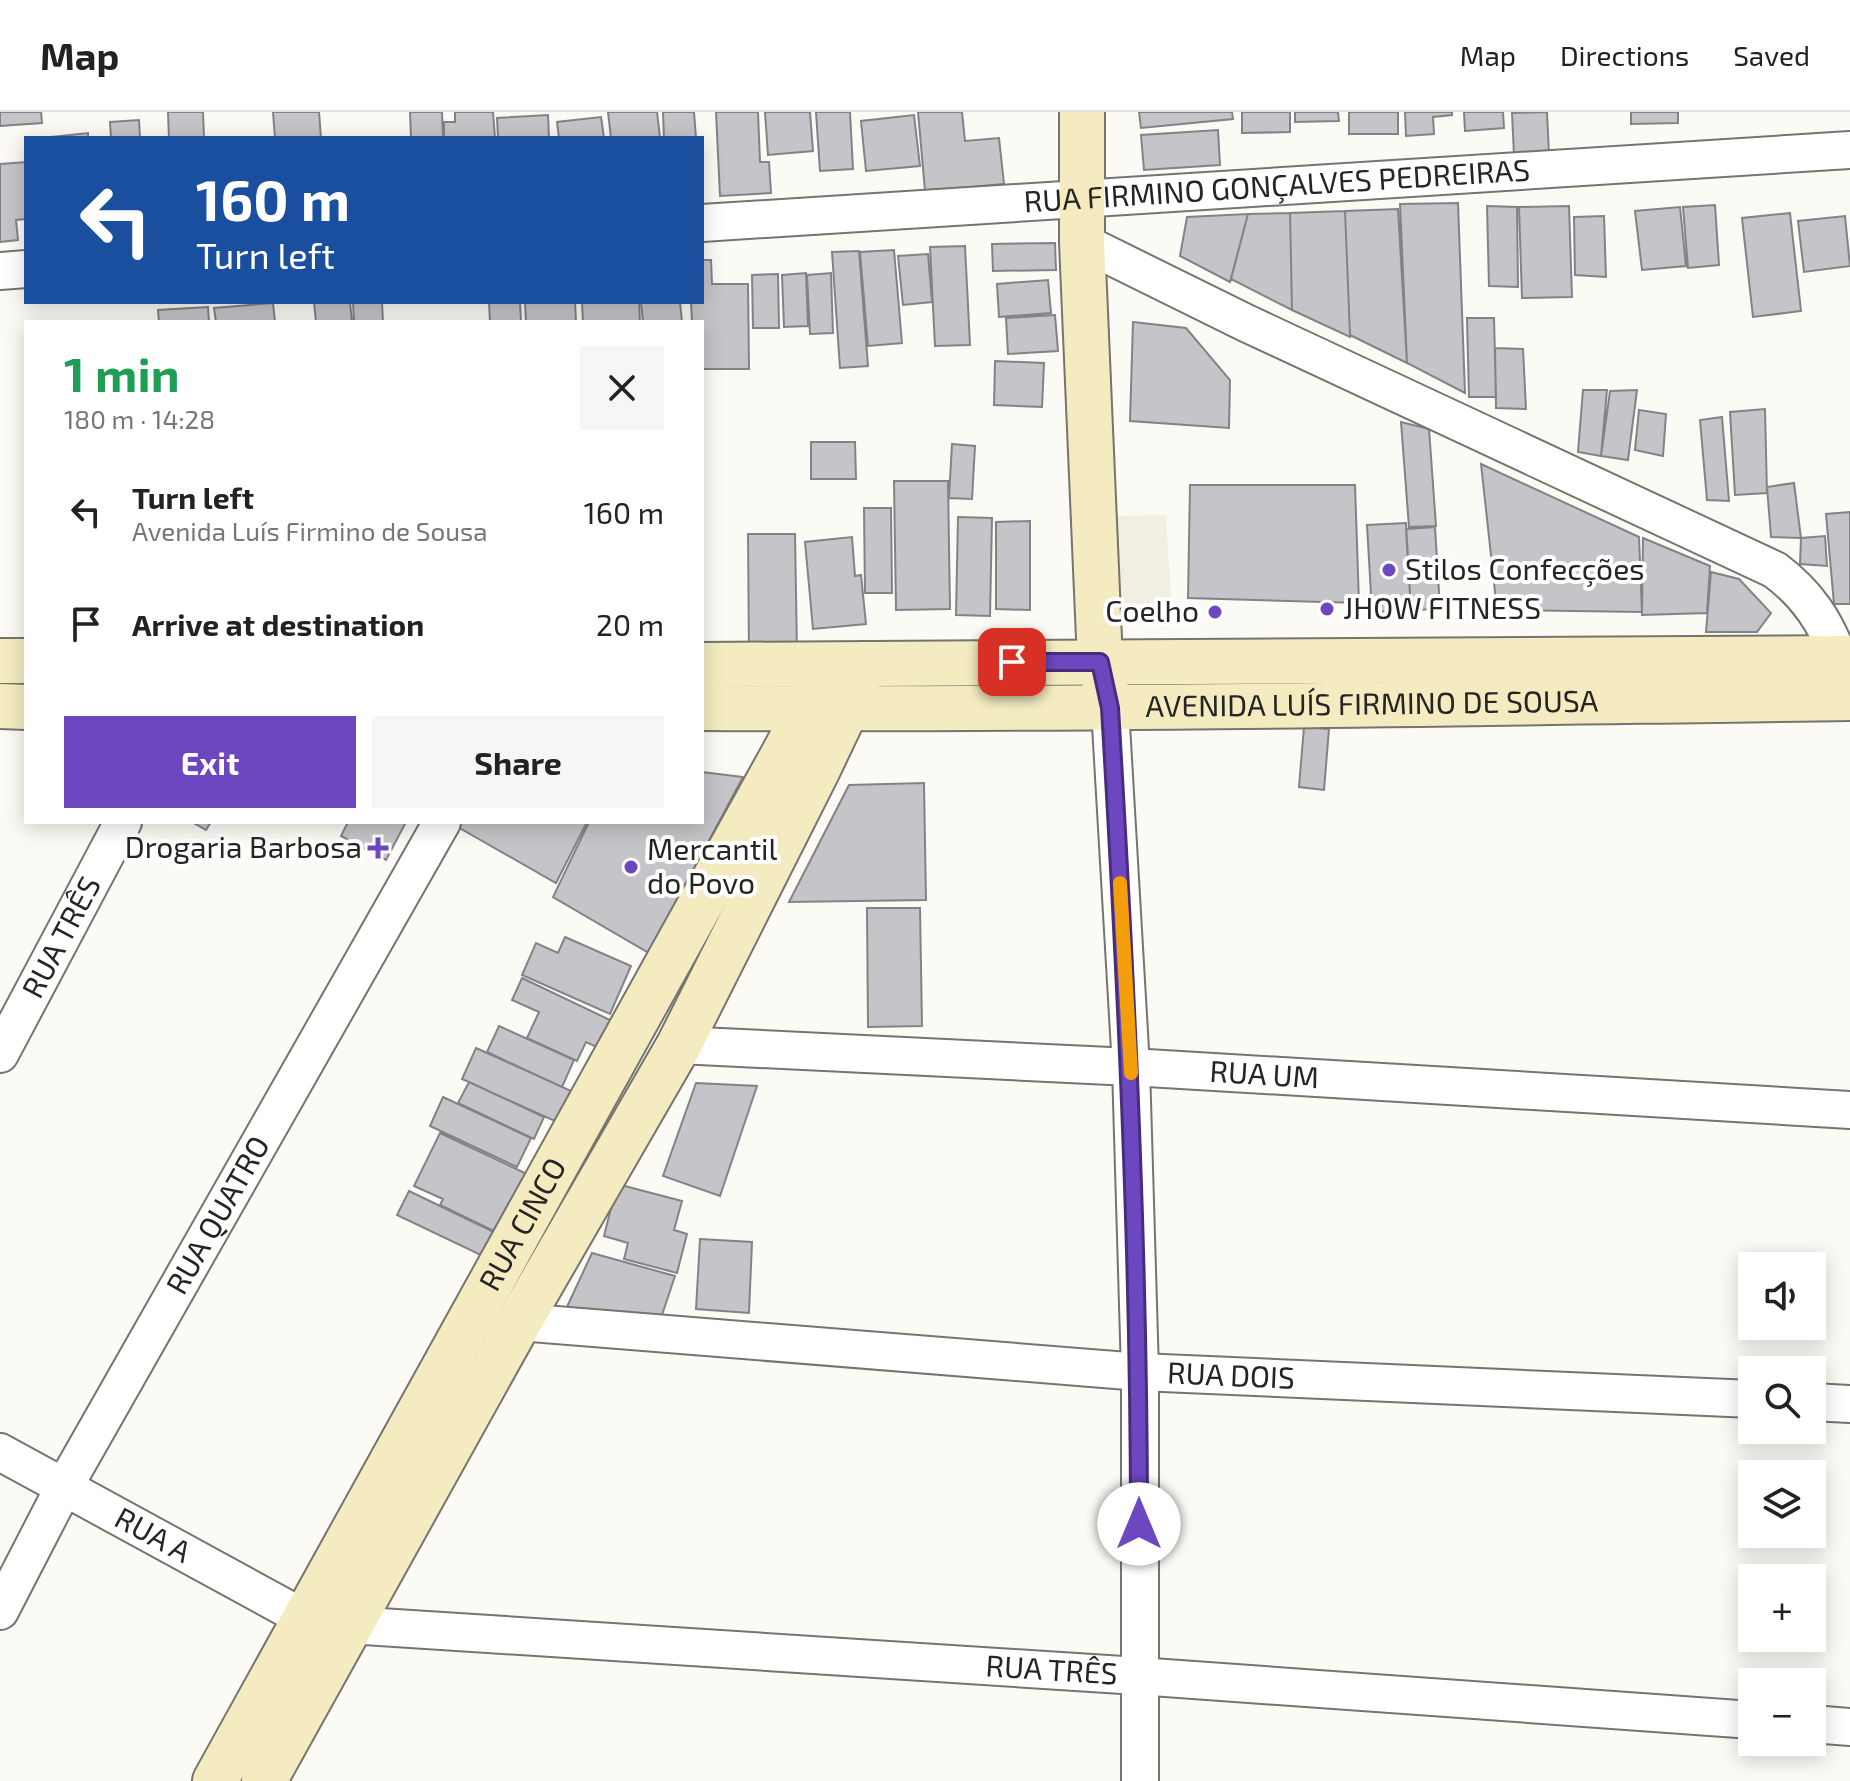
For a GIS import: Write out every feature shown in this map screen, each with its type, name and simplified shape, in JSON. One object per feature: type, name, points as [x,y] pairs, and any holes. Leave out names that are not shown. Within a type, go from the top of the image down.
[{"type":"main road","points":[[1082,112],[1082,242],[1100,662],[1110,708]]},
{"type":"main road","points":[[0,661],[24,661]]},
{"type":"main road","name":"AVENIDA LUÍS FIRMINO DE SOUSA","points":[[704,665],[1100,662],[1846,672]]},
{"type":"main road","name":"RUA CINCO","points":[[264,1781],[519,1322],[679,1045],[845,664]]},
{"type":"main road","name":"AVENIDA LUÍS FIRMINO DE SOUSA","points":[[704,708],[1110,708],[1846,672]]},
{"type":"main road","points":[[0,706],[24,707]]},
{"type":"main road","name":"RUA CINCO","points":[[215,1781],[304,1618],[827,709]]},
{"type":"street","name":"RUA FIRMINO GONÇALVES PEDREIRAS","points":[[704,223],[1850,150]]},
{"type":"street","points":[[1082,242],[1246,323],[1775,570],[1795,585],[1828,628],[1846,672]]},
{"type":"street","points":[[0,271],[24,269]]},
{"type":"street","points":[[1110,708],[1131,1067],[1140,1372],[1140,1781]]},
{"type":"street","name":"RUA TRÊS","points":[[0,1054],[122,824]]},
{"type":"street","name":"RUA QUATRO","points":[[0,1611],[64,1487],[441,824]]},
{"type":"street","name":"RUA UM","points":[[679,1045],[1131,1067],[1850,1110]]},
{"type":"street","name":"RUA DOIS","points":[[519,1322],[1140,1372],[1738,1398]]},
{"type":"street","points":[[1826,1403],[1850,1404]]},
{"type":"street","name":"RUA A","points":[[0,1452],[304,1618]]},
{"type":"street","name":"RUA TRÊS","points":[[349,1625],[1738,1719]]},
{"type":"street","points":[[1826,1725],[1850,1727]]},
{"type":"shaded area","points":[[1166,515],[1171,603],[1115,605],[1113,516]]},
{"type":"building","points":[[0,112],[41,112],[42,123],[0,126]]},
{"type":"building","points":[[168,112],[203,112],[204,136],[169,136]]},
{"type":"building","points":[[273,112],[319,112],[321,136],[275,136]]},
{"type":"building","points":[[410,112],[442,112],[443,136],[411,136]]},
{"type":"building","points":[[455,112],[493,112],[495,136],[444,136],[444,122],[455,122]]},
{"type":"building","points":[[608,112],[657,112],[660,136],[611,136]]},
{"type":"building","points":[[663,112],[694,112],[696,136],[664,136]]},
{"type":"building","points":[[716,112],[758,112],[760,162],[769,162],[771,193],[720,196]]},
{"type":"building","points":[[765,112],[810,112],[813,151],[768,155]]},
{"type":"building","points":[[816,112],[850,112],[853,169],[820,171]]},
{"type":"building","points":[[918,112],[962,112],[965,141],[999,138],[1004,184],[925,191]]},
{"type":"building","points":[[1139,112],[1232,112],[1233,119],[1141,128]]},
{"type":"building","points":[[1242,112],[1290,112],[1290,132],[1242,133]]},
{"type":"building","points":[[1295,112],[1338,112],[1339,121],[1295,122]]},
{"type":"building","points":[[1349,112],[1398,112],[1398,134],[1349,134]]},
{"type":"building","points":[[1405,112],[1452,112],[1452,115],[1433,117],[1434,134],[1406,136]]},
{"type":"building","points":[[1464,112],[1503,112],[1504,128],[1465,131]]},
{"type":"building","points":[[1547,112],[1549,154],[1514,156],[1512,113]]},
{"type":"building","points":[[1631,112],[1678,112],[1678,123],[1631,124]]},
{"type":"building","points":[[548,115],[549,136],[498,136],[497,118]]},
{"type":"building","points":[[914,115],[920,166],[866,171],[861,121]]},
{"type":"building","points":[[601,117],[604,136],[559,136],[557,122]]},
{"type":"building","points":[[139,120],[140,136],[111,136],[110,122]]},
{"type":"building","points":[[1218,130],[1220,165],[1144,170],[1141,135]]},
{"type":"building","points":[[88,133],[88,136],[61,136]]},
{"type":"building","points":[[24,162],[24,219],[16,220],[18,240],[0,242],[0,164]]},
{"type":"building","points":[[1458,203],[1465,393],[1407,363],[1400,204]]},
{"type":"building","points":[[1715,205],[1719,265],[1688,268],[1683,207]]},
{"type":"building","points":[[1487,206],[1517,207],[1518,287],[1489,286]]},
{"type":"building","points":[[1569,206],[1572,297],[1522,298],[1519,207]]},
{"type":"building","points":[[1680,207],[1686,266],[1642,270],[1635,211]]},
{"type":"building","points":[[1398,209],[1407,363],[1350,335],[1345,211]]},
{"type":"building","points":[[1345,211],[1350,337],[1292,310],[1290,213]]},
{"type":"building","points":[[1290,213],[1292,310],[1231,279],[1248,214]]},
{"type":"building","points":[[1790,213],[1801,311],[1753,317],[1742,218]]},
{"type":"building","points":[[1248,214],[1230,282],[1180,256],[1187,217]]},
{"type":"building","points":[[1604,216],[1606,277],[1575,275],[1574,217]]},
{"type":"building","points":[[1845,216],[1850,266],[1804,272],[1798,221]]},
{"type":"building","points":[[1055,243],[1056,270],[993,271],[992,244]]},
{"type":"building","points":[[965,246],[970,345],[935,346],[930,247]]},
{"type":"building","points":[[894,250],[902,343],[868,346],[860,252]]},
{"type":"building","points":[[859,251],[868,366],[840,368],[832,252]]},
{"type":"building","points":[[928,254],[932,302],[903,305],[898,256]]},
{"type":"building","points":[[704,260],[711,260],[712,284],[748,284],[749,369],[704,369],[704,320],[692,320],[691,304],[704,304]]},
{"type":"building","points":[[806,273],[808,326],[784,327],[782,275]]},
{"type":"building","points":[[831,273],[833,333],[810,334],[807,275]]},
{"type":"building","points":[[778,274],[779,328],[753,328],[752,275]]},
{"type":"building","points":[[1048,280],[1051,313],[999,317],[997,284]]},
{"type":"building","points":[[273,304],[275,320],[216,320],[214,308]]},
{"type":"building","points":[[314,304],[350,304],[352,320],[316,320]]},
{"type":"building","points":[[353,304],[382,304],[383,320],[354,320]]},
{"type":"building","points":[[489,304],[520,304],[521,320],[490,320]]},
{"type":"building","points":[[525,304],[575,304],[576,320],[526,320]]},
{"type":"building","points":[[582,304],[639,304],[640,320],[583,320]]},
{"type":"building","points":[[641,304],[680,304],[682,320],[643,320]]},
{"type":"building","points":[[208,307],[209,320],[159,320],[158,310]]},
{"type":"building","points":[[1055,315],[1058,351],[1008,354],[1006,318]]},
{"type":"building","points":[[1467,318],[1494,318],[1496,397],[1469,397]]},
{"type":"building","points":[[1133,322],[1186,328],[1230,380],[1229,428],[1130,421]]},
{"type":"building","points":[[1495,348],[1523,349],[1526,409],[1496,408]]},
{"type":"building","points":[[995,361],[1044,363],[1042,407],[994,405]]},
{"type":"building","points":[[1583,390],[1607,390],[1601,456],[1578,452]]},
{"type":"building","points":[[1637,390],[1628,460],[1601,456],[1610,391]]},
{"type":"building","points":[[1765,409],[1767,493],[1735,495],[1730,412]]},
{"type":"building","points":[[1639,410],[1666,414],[1663,456],[1635,450]]},
{"type":"building","points":[[1722,417],[1729,501],[1707,500],[1700,420]]},
{"type":"building","points":[[1401,422],[1429,429],[1436,526],[1409,527]]},
{"type":"building","points":[[811,442],[855,442],[856,479],[811,479]]},
{"type":"building","points":[[952,444],[975,446],[972,499],[949,498]]},
{"type":"building","points":[[1481,464],[1639,537],[1642,612],[1497,610]]},
{"type":"building","points":[[894,481],[948,481],[950,609],[896,610]]},
{"type":"building","points":[[1794,483],[1801,538],[1771,537],[1767,487]]},
{"type":"building","points":[[1190,485],[1355,485],[1359,603],[1188,598]]},
{"type":"building","points":[[864,508],[891,508],[892,593],[865,593]]},
{"type":"building","points":[[1850,512],[1850,604],[1834,604],[1826,514]]},
{"type":"building","points":[[958,517],[992,518],[990,616],[956,615]]},
{"type":"building","points":[[1030,521],[1030,610],[996,609],[996,522]]},
{"type":"building","name":"Stilos Confecções","points":[[1406,523],[1411,611],[1372,612],[1367,525]]},
{"type":"building","points":[[1435,527],[1440,608],[1411,611],[1406,529]]},
{"type":"building","points":[[748,534],[795,534],[797,654],[749,655]]},
{"type":"building","points":[[1825,536],[1827,566],[1800,564],[1801,538]]},
{"type":"building","points":[[852,537],[855,576],[861,575],[866,624],[813,629],[805,542]]},
{"type":"building","points":[[1643,538],[1710,566],[1707,613],[1642,615]]},
{"type":"building","points":[[1711,572],[1739,579],[1771,613],[1757,632],[1706,632]]},
{"type":"building","points":[[1304,727],[1329,729],[1324,790],[1299,787]]},
{"type":"building","name":"Mercantil do Povo","points":[[704,772],[743,777],[649,953],[553,897],[588,824],[704,824]]},
{"type":"building","points":[[924,783],[926,900],[789,902],[849,785]]},
{"type":"building","points":[[196,824],[210,824],[206,830]]},
{"type":"building","name":"Drogaria Barbosa","points":[[347,824],[405,824],[386,860],[341,836]]},
{"type":"building","points":[[458,824],[586,824],[556,883],[456,826]]},
{"type":"building","points":[[867,908],[920,908],[922,1026],[868,1027]]},
{"type":"building","points":[[565,937],[631,966],[610,1014],[522,975],[536,943],[558,953]]},
{"type":"building","points":[[522,978],[612,1021],[599,1048],[586,1042],[577,1061],[527,1038],[539,1012],[512,1000]]},
{"type":"building","points":[[499,1026],[574,1060],[562,1087],[487,1052]]},
{"type":"building","points":[[476,1048],[571,1091],[557,1122],[462,1079]]},
{"type":"building","points":[[469,1082],[544,1117],[534,1139],[458,1103]]},
{"type":"building","points":[[696,1083],[757,1086],[720,1196],[663,1176]]},
{"type":"building","points":[[443,1097],[531,1138],[517,1167],[430,1126]]},
{"type":"building","points":[[440,1133],[527,1174],[500,1234],[440,1205],[443,1199],[414,1186]]},
{"type":"building","points":[[617,1184],[682,1201],[674,1230],[687,1234],[677,1273],[624,1259],[628,1243],[604,1236]]},
{"type":"building","points":[[409,1191],[498,1234],[487,1258],[397,1215]]},
{"type":"building","points":[[700,1239],[752,1242],[749,1313],[696,1309]]},
{"type":"building","points":[[592,1253],[675,1276],[661,1318],[566,1309]]},
{"type":"slow traffic","points":[[1120,883],[1131,1073]]},
{"type":"place","name":"Stilos Confecções","points":[[1389,570]]},
{"type":"place","name":"JHOW FITNESS","points":[[1327,609]]},
{"type":"place","name":"Coelho","points":[[1215,612]]},
{"type":"place","name":"Drogaria Barbosa","points":[[378,848]]},
{"type":"place","name":"Mercantil do Povo","points":[[631,867]]},
{"type":"route","points":[[1012,662],[1100,662],[1110,708],[1131,1067],[1140,1372],[1139,1524]]}]
